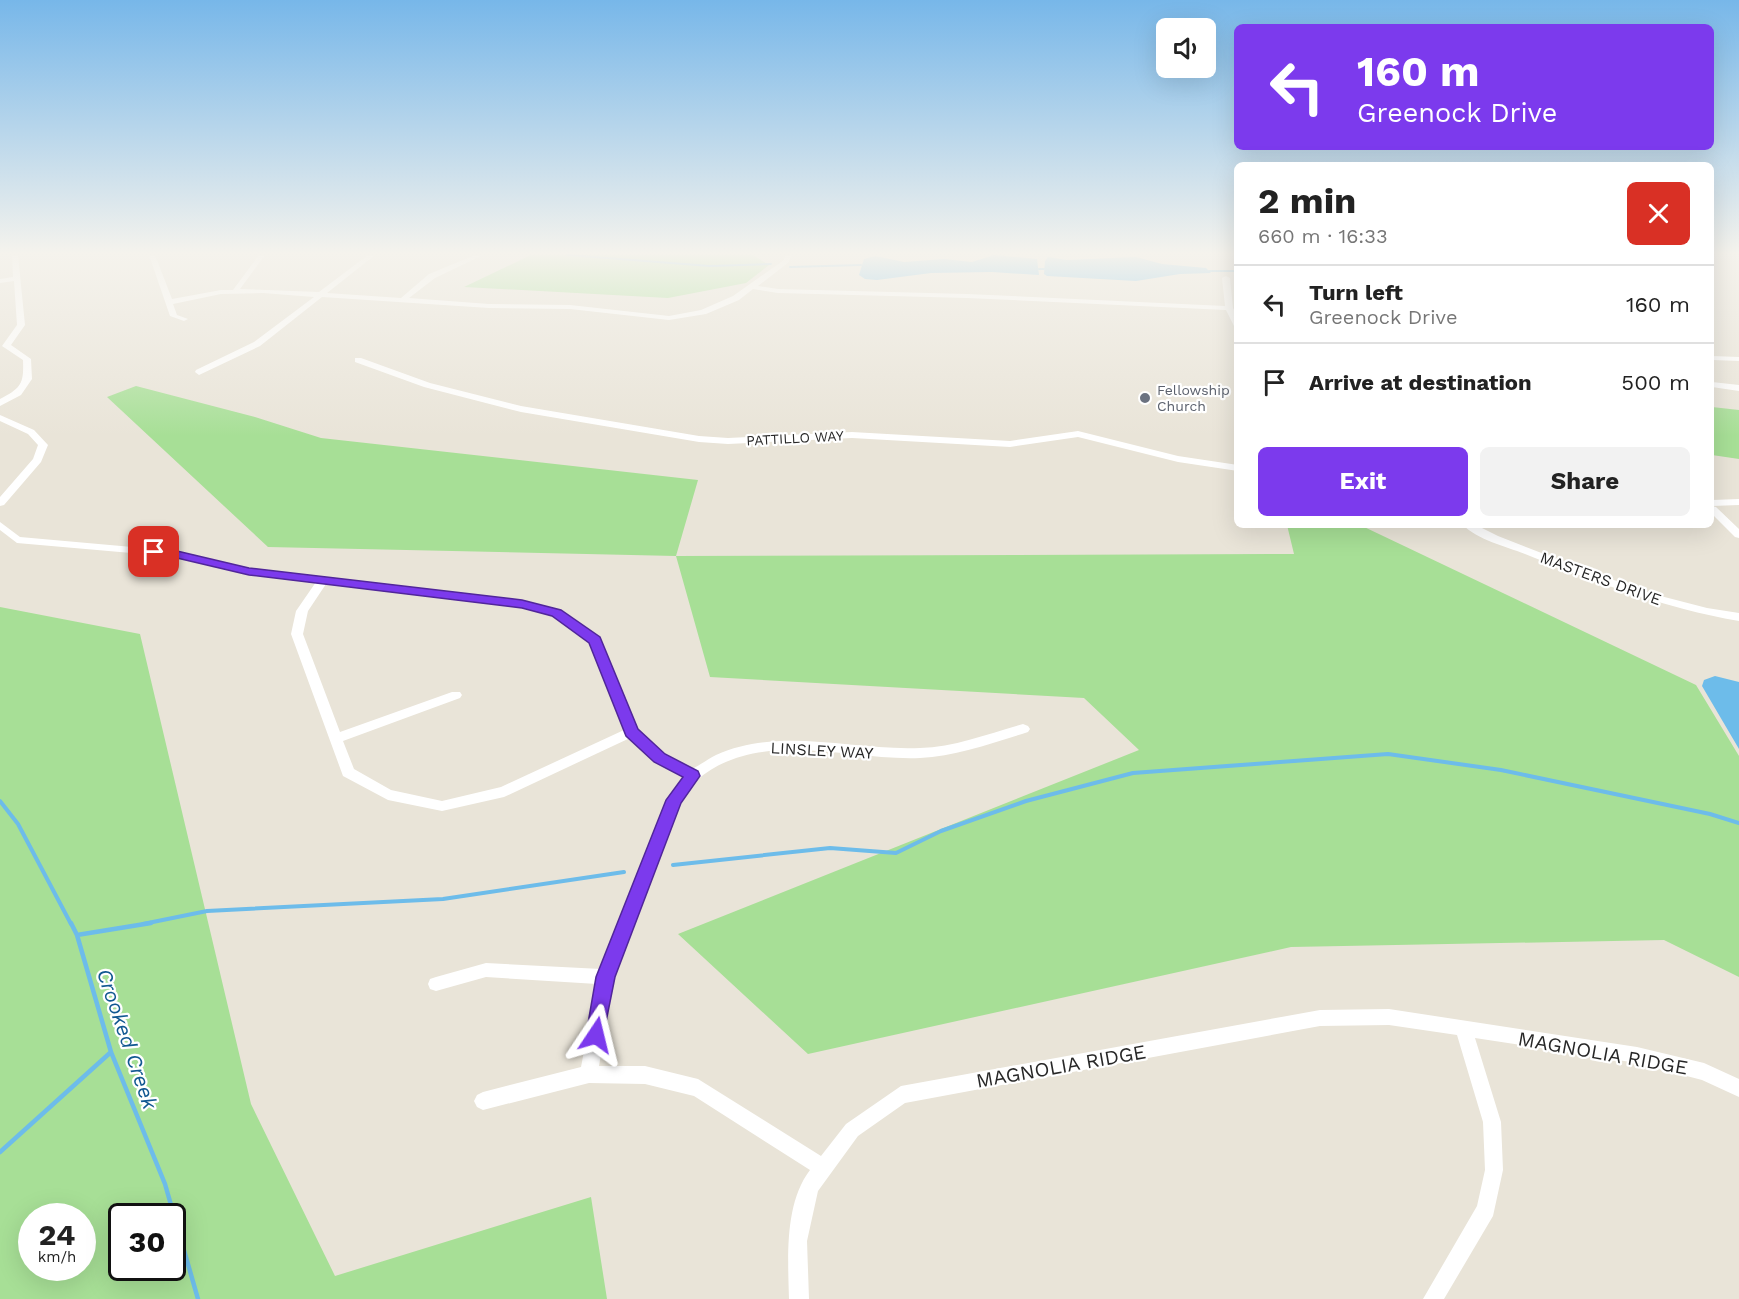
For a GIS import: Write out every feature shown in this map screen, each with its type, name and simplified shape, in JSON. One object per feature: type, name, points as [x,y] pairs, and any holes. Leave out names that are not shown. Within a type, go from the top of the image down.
[{"type":"street","points":[[0,403],[18,393],[28,380],[27,359],[6,346],[21,325],[20,316]]},
{"type":"street","points":[[174,316],[184,319]]},
{"type":"street","points":[[199,372],[257,344],[293,316]]},
{"type":"street","points":[[648,316],[669,318],[682,316]]},
{"type":"street","points":[[1714,358],[1739,359]]},
{"type":"street","name":"PATTILLO WAY","points":[[358,360],[427,385],[521,409],[688,438],[728,441],[852,435],[1010,444],[1078,434],[1178,459],[1234,467]]},
{"type":"street","points":[[1714,385],[1739,388]]},
{"type":"street","points":[[0,418],[31,432],[43,445],[38,460],[0,503]]},
{"type":"street","points":[[1714,503],[1739,502]]},
{"type":"street","points":[[1714,511],[1739,535]]},
{"type":"street","points":[[0,525],[17,540],[177,554],[249,572],[522,604],[556,613],[595,640],[632,732],[660,758],[693,776]]},
{"type":"street","name":"MASTERS DRIVE","points":[[1474,528],[1494,538],[1654,598],[1691,609],[1739,616]]},
{"type":"street","points":[[323,580],[302,611],[297,634],[348,772],[388,795],[442,806],[504,792],[632,732]]},
{"type":"street","points":[[336,738],[456,695]]},
{"type":"street","name":"LINSLEY WAY","points":[[589,1074],[606,977],[674,800],[693,776],[732,753],[769,745],[818,746],[875,753],[923,753],[1023,729]]},
{"type":"street","points":[[436,984],[486,970],[606,977]]},
{"type":"street","name":"MAGNOLIA RIDGE","points":[[800,1299],[797,1242],[809,1187],[852,1130],[901,1095],[1320,1018],[1389,1017],[1637,1055],[1704,1072],[1739,1088]]},
{"type":"street","points":[[1433,1299],[1486,1209],[1494,1170],[1492,1122],[1464,1029]]},
{"type":"street","points":[[483,1101],[589,1074],[645,1075],[698,1088],[823,1168]]},
{"type":"green space","points":[[136,386],[255,417],[321,438],[698,480],[676,556],[268,547],[107,397]]},
{"type":"green space","points":[[1714,407],[1739,410],[1739,459],[1714,455]]},
{"type":"green space","points":[[1288,528],[1366,528],[1696,685],[1739,756],[1739,977],[1664,940],[1291,947],[808,1054],[678,934],[1139,750],[1084,698],[710,677],[676,556],[1294,554]]},
{"type":"green space","points":[[0,607],[140,634],[251,1104],[335,1276],[591,1197],[607,1299],[0,1299]]},
{"type":"water","points":[[1715,676],[1739,682],[1739,749],[1702,686],[1704,680]]},
{"type":"waterway","points":[[673,865],[830,848],[896,853],[941,831],[1026,801],[1133,773],[1388,754],[1501,770],[1710,814],[1739,823]]},
{"type":"waterway","name":"Crooked Creek","points":[[0,801],[18,824],[71,924]]},
{"type":"waterway","points":[[143,924],[207,911],[443,899],[624,872]]},
{"type":"waterway","name":"Crooked Creek","points":[[71,923],[77,935]]},
{"type":"waterway","points":[[77,935],[151,923]]},
{"type":"waterway","name":"Crooked Creek","points":[[77,935],[111,1052]]},
{"type":"waterway","points":[[0,1152],[111,1052]]},
{"type":"waterway","name":"Crooked Creek","points":[[111,1052],[165,1184],[198,1299]]},
{"type":"place","name":"Fellowship Church","points":[[1145,398]]},
{"type":"route","points":[[154,552],[177,554],[249,572],[522,604],[556,613],[581,628],[595,640],[632,732],[660,758],[693,776],[674,800],[606,977],[596,1035]]}]
